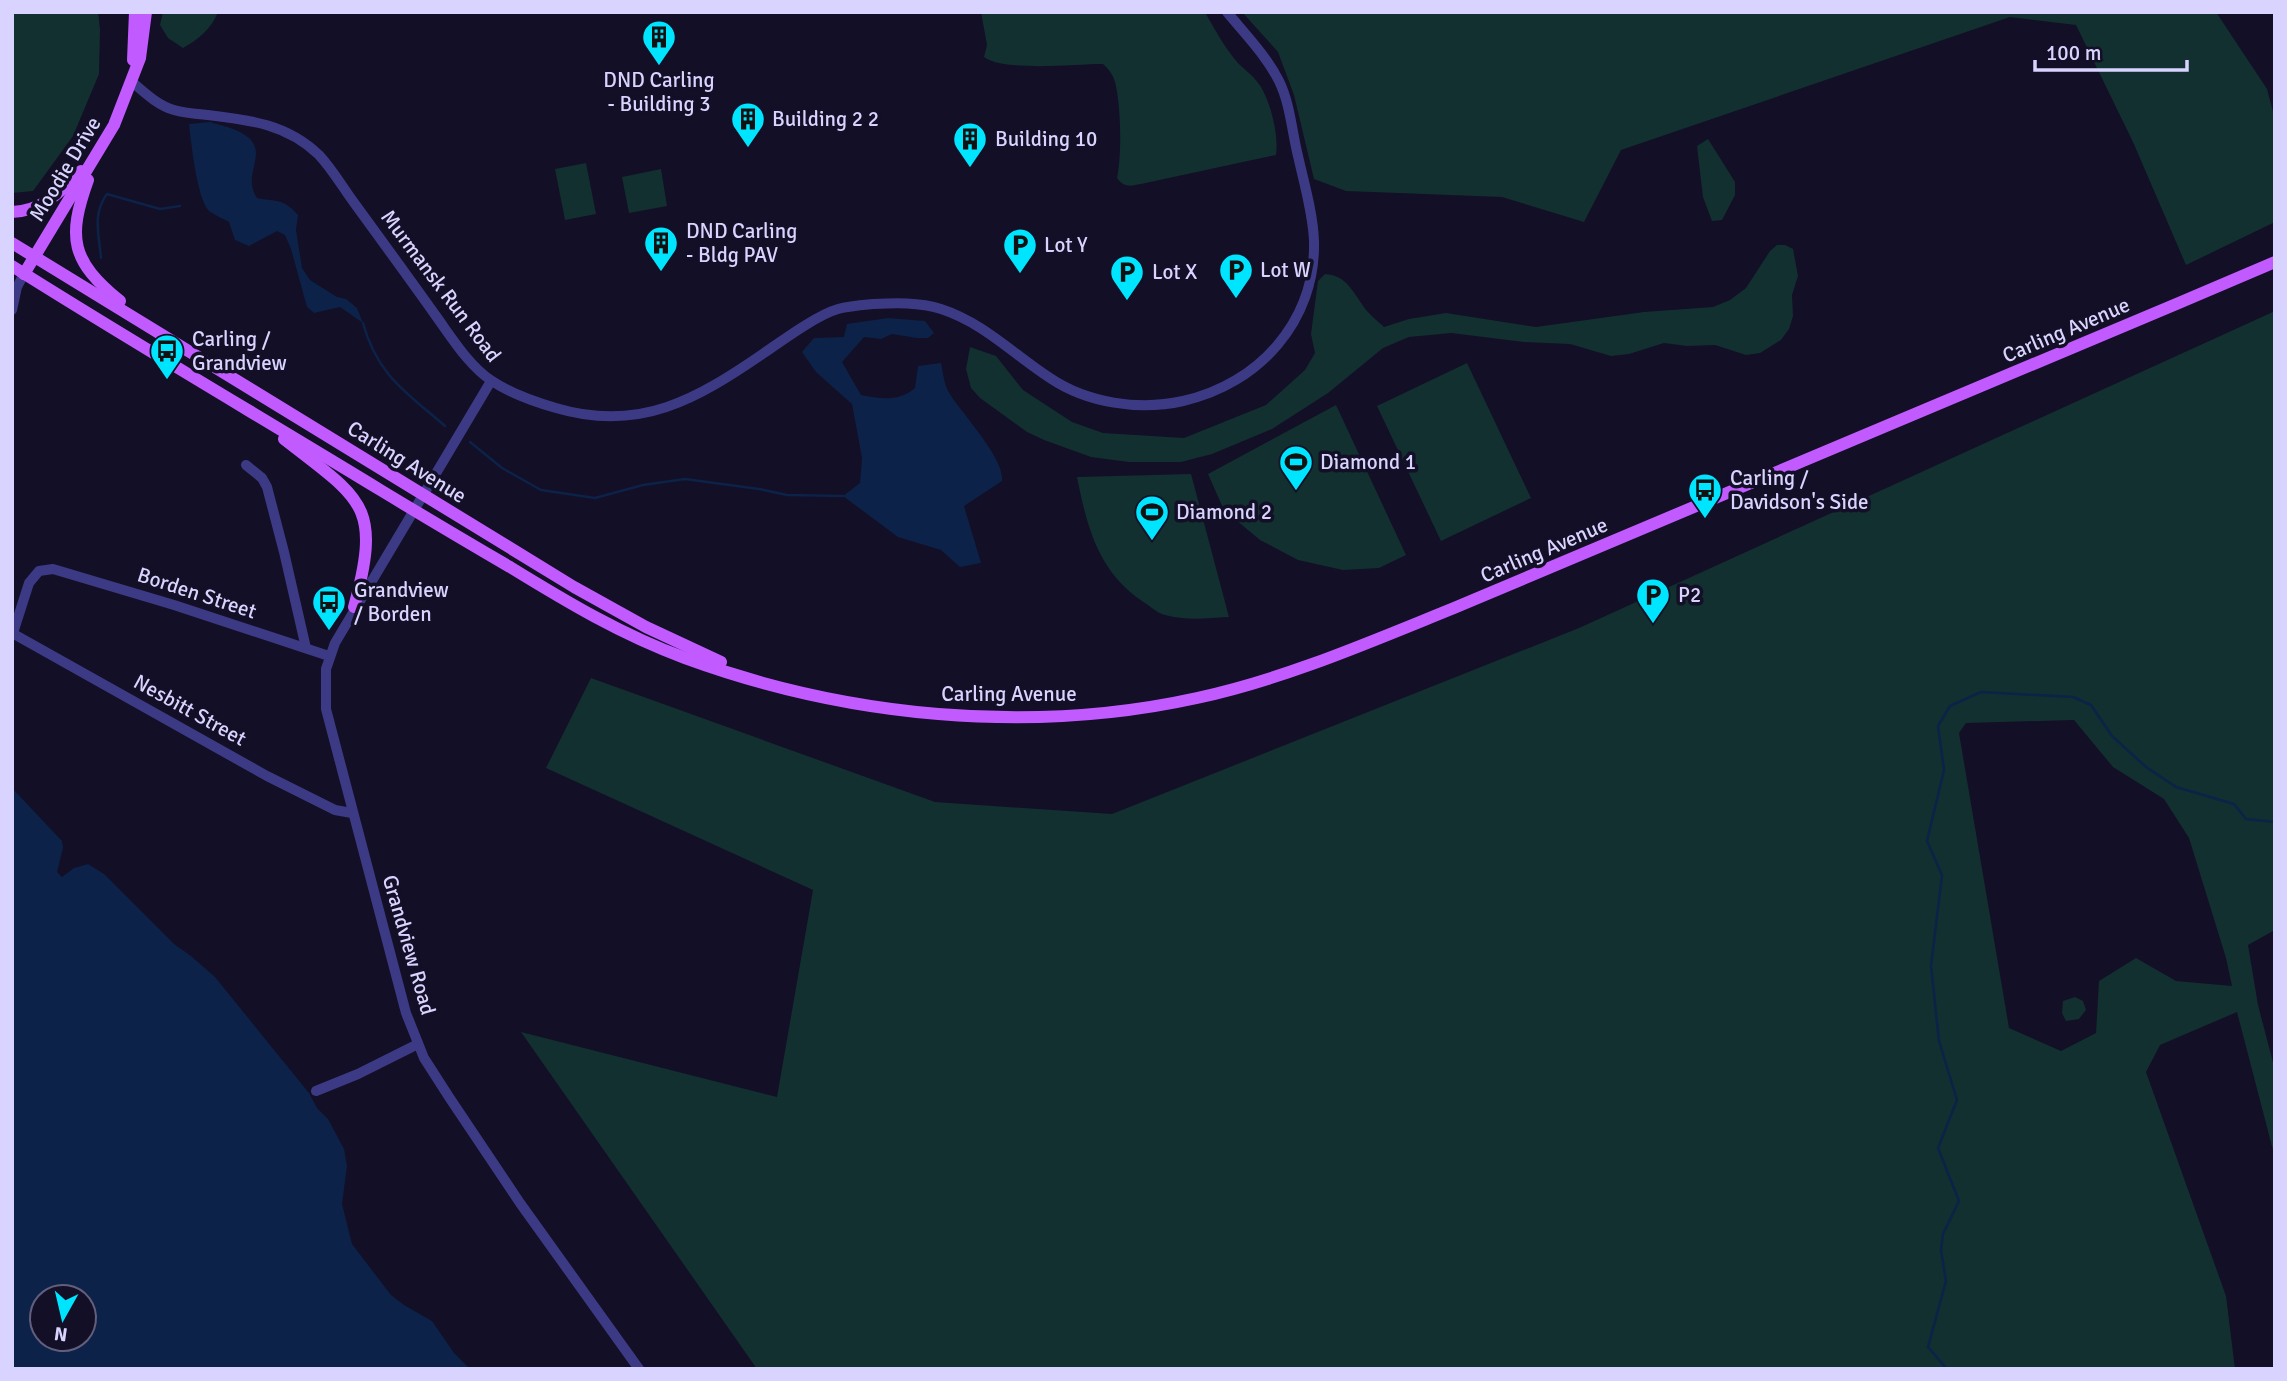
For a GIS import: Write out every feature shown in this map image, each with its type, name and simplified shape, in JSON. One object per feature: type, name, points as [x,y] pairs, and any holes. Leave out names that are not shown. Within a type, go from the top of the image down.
[{"type":"main road","name":"Moodie Drive","points":[[131,81],[135,12]]},
{"type":"main road","name":"Moodie Drive","points":[[24,274],[114,125],[140,58],[146,12]]},
{"type":"main road","points":[[12,212],[33,209],[54,197],[96,156]]},
{"type":"main road","points":[[96,156],[76,217],[79,255],[90,274],[104,288],[166,337]]},
{"type":"main road","name":"Carling Avenue","points":[[12,243],[574,587],[635,621],[721,663],[793,690]]},
{"type":"main road","name":"Carling Avenue","points":[[12,266],[412,509],[625,634],[691,660],[751,680],[793,690],[888,708],[985,717],[1114,711],[1193,699],[1252,684],[1413,625],[2275,262]]},
{"type":"main road","points":[[237,402],[342,485],[359,506],[367,531],[367,543],[364,570],[354,607]]},
{"type":"street","name":"Murmansk Run Road","points":[[131,81],[160,104],[175,111],[258,121],[289,132],[318,155],[471,361],[491,381],[568,411],[615,416],[654,411],[700,394],[783,340],[836,310],[868,304],[906,303],[940,309],[977,324],[1060,385],[1099,400],[1131,405],[1164,404],[1191,399],[1234,382],[1261,363],[1298,316],[1308,288],[1314,245],[1282,87],[1260,52],[1227,12]]},
{"type":"street","points":[[12,310],[17,287],[24,274]]},
{"type":"street","name":"Grandview Road","points":[[491,381],[354,607],[330,656],[325,682],[326,709],[406,1013],[424,1058],[520,1203],[639,1369]]},
{"type":"street","points":[[246,465],[262,478],[267,487],[285,552],[306,648]]},
{"type":"street","name":"Borden Street","points":[[13,633],[29,583],[39,571],[52,569],[330,656]]},
{"type":"street","name":"Nesbitt Street","points":[[13,633],[267,776],[335,810],[352,813]]},
{"type":"street","points":[[316,1091],[358,1074],[418,1044]]},
{"type":"green space","points":[[12,12],[98,12],[100,29],[99,74],[73,136],[33,191],[12,193]]},
{"type":"green space","points":[[163,12],[218,12],[204,33],[183,48],[168,38],[160,25]]},
{"type":"green space","points":[[981,12],[1205,12],[1229,51],[1265,94],[1275,130],[1276,155],[1137,185],[1125,185],[1117,178],[1120,116],[1115,82],[1109,70],[1103,64],[1023,66],[994,62],[984,57],[987,45]]},
{"type":"green space","points":[[1242,12],[2216,12],[2267,89],[2275,119],[2275,222],[2186,265],[2133,142],[2076,25],[2010,17],[1621,150],[1584,222],[1502,197],[1346,191],[1314,179],[1294,95],[1278,52]]},
{"type":"green space","points":[[1708,139],[1735,182],[1735,195],[1722,220],[1712,221],[1703,197],[1697,146]]},
{"type":"green space","points":[[586,163],[596,214],[565,220],[555,169]]},
{"type":"green space","points":[[661,169],[667,206],[629,213],[622,177]]},
{"type":"green space","points":[[1777,245],[1793,249],[1798,276],[1792,295],[1793,316],[1789,329],[1781,340],[1760,353],[1746,355],[1715,345],[1664,343],[1629,354],[1611,356],[1570,344],[1524,342],[1451,333],[1409,337],[1383,348],[1328,393],[1272,429],[1212,454],[1181,462],[1129,462],[1091,457],[1044,440],[1027,432],[980,398],[971,388],[966,369],[970,347],[996,356],[1023,390],[1072,422],[1103,433],[1184,438],[1266,405],[1305,370],[1315,353],[1311,334],[1318,281],[1325,274],[1345,282],[1367,311],[1384,327],[1409,319],[1446,313],[1536,327],[1644,312],[1713,307],[1730,300],[1746,288],[1770,251]]},
{"type":"green space","points":[[2275,311],[2275,930],[2248,945],[2258,1005],[2275,1070],[2275,1158],[2237,1012],[2160,1045],[2146,1072],[2226,1296],[2235,1369],[757,1369],[521,1032],[777,1097],[813,890],[546,768],[591,678],[935,802],[1112,814],[1579,628]],"holes":[[[2074,720],[2113,767],[2164,799],[2189,838],[2232,986],[2176,981],[2136,958],[2099,981],[2096,1033],[2061,1051],[2009,1028],[1959,733],[1966,723]]]},
{"type":"green space","points":[[1467,363],[1531,498],[1441,541],[1377,406]]},
{"type":"green space","name":"Diamond 1","points":[[1336,405],[1406,555],[1379,568],[1343,570],[1298,560],[1260,540],[1224,510],[1208,474]]},
{"type":"green space","name":"Diamond 2","points":[[1191,474],[1229,617],[1189,619],[1165,615],[1127,589],[1105,562],[1097,546],[1085,513],[1077,477]]},
{"type":"green space","points":[[2075,997],[2083,1001],[2086,1010],[2079,1019],[2066,1021],[2062,1013],[2063,1001]]},
{"type":"water","points":[[210,122],[238,131],[251,140],[256,155],[252,180],[257,198],[284,203],[298,215],[296,230],[302,268],[310,280],[337,297],[346,299],[357,308],[363,323],[340,307],[314,313],[307,307],[285,235],[277,231],[249,246],[235,240],[229,222],[209,211],[198,183],[189,124]]},
{"type":"water","points":[[888,318],[925,321],[934,333],[928,338],[892,334],[881,339],[864,337],[842,362],[861,395],[882,398],[902,396],[915,388],[918,366],[941,363],[948,391],[997,460],[1001,471],[1002,481],[964,506],[981,563],[960,567],[941,550],[898,537],[843,496],[860,483],[862,458],[852,404],[816,372],[802,352],[814,338],[844,337],[847,324]]},
{"type":"water","points":[[12,788],[62,841],[63,848],[57,872],[62,877],[74,868],[88,864],[104,874],[174,944],[215,977],[309,1093],[317,1108],[328,1119],[344,1149],[347,1166],[342,1204],[352,1244],[391,1295],[432,1321],[454,1353],[470,1369],[12,1369]]},
{"type":"waterway","points":[[101,258],[98,217],[107,194],[160,209],[180,206]]},
{"type":"waterway","points":[[363,323],[376,356],[385,370],[406,393],[445,426]]},
{"type":"waterway","points":[[470,442],[502,468],[541,490],[595,498],[643,485],[685,479],[787,495],[843,496]]},
{"type":"waterway","points":[[1947,1369],[1928,1347],[1946,1281],[1941,1250],[1943,1234],[1959,1201],[1938,1148],[1957,1100],[1939,1041],[1931,966],[1942,875],[1927,841],[1944,770],[1938,726],[1950,706],[1981,692],[2073,697],[2091,705],[2112,736],[2146,767],[2176,787],[2234,804],[2246,819],[2275,822]]},
{"type":"place","name":"DND Carling - Building 3","points":[[659,67]]},
{"type":"place","name":"Building 2 2","points":[[748,149]]},
{"type":"place","name":"Building 10","points":[[970,169]]},
{"type":"place","name":"DND Carling - Bldg PAV","points":[[661,273]]},
{"type":"place","name":"Lot Y","points":[[1020,275]]},
{"type":"place","name":"Lot W","points":[[1236,300]]},
{"type":"place","name":"Lot X","points":[[1127,302]]},
{"type":"place","name":"Carling / Grandview","points":[[167,381]]},
{"type":"place","name":"Diamond 1","points":[[1296,492]]},
{"type":"place","name":"Carling / Davidson's Side","points":[[1705,520]]},
{"type":"place","name":"Diamond 2","points":[[1152,542]]},
{"type":"place","name":"P2","points":[[1653,625]]},
{"type":"place","name":"Grandview / Borden","points":[[329,632]]}]
